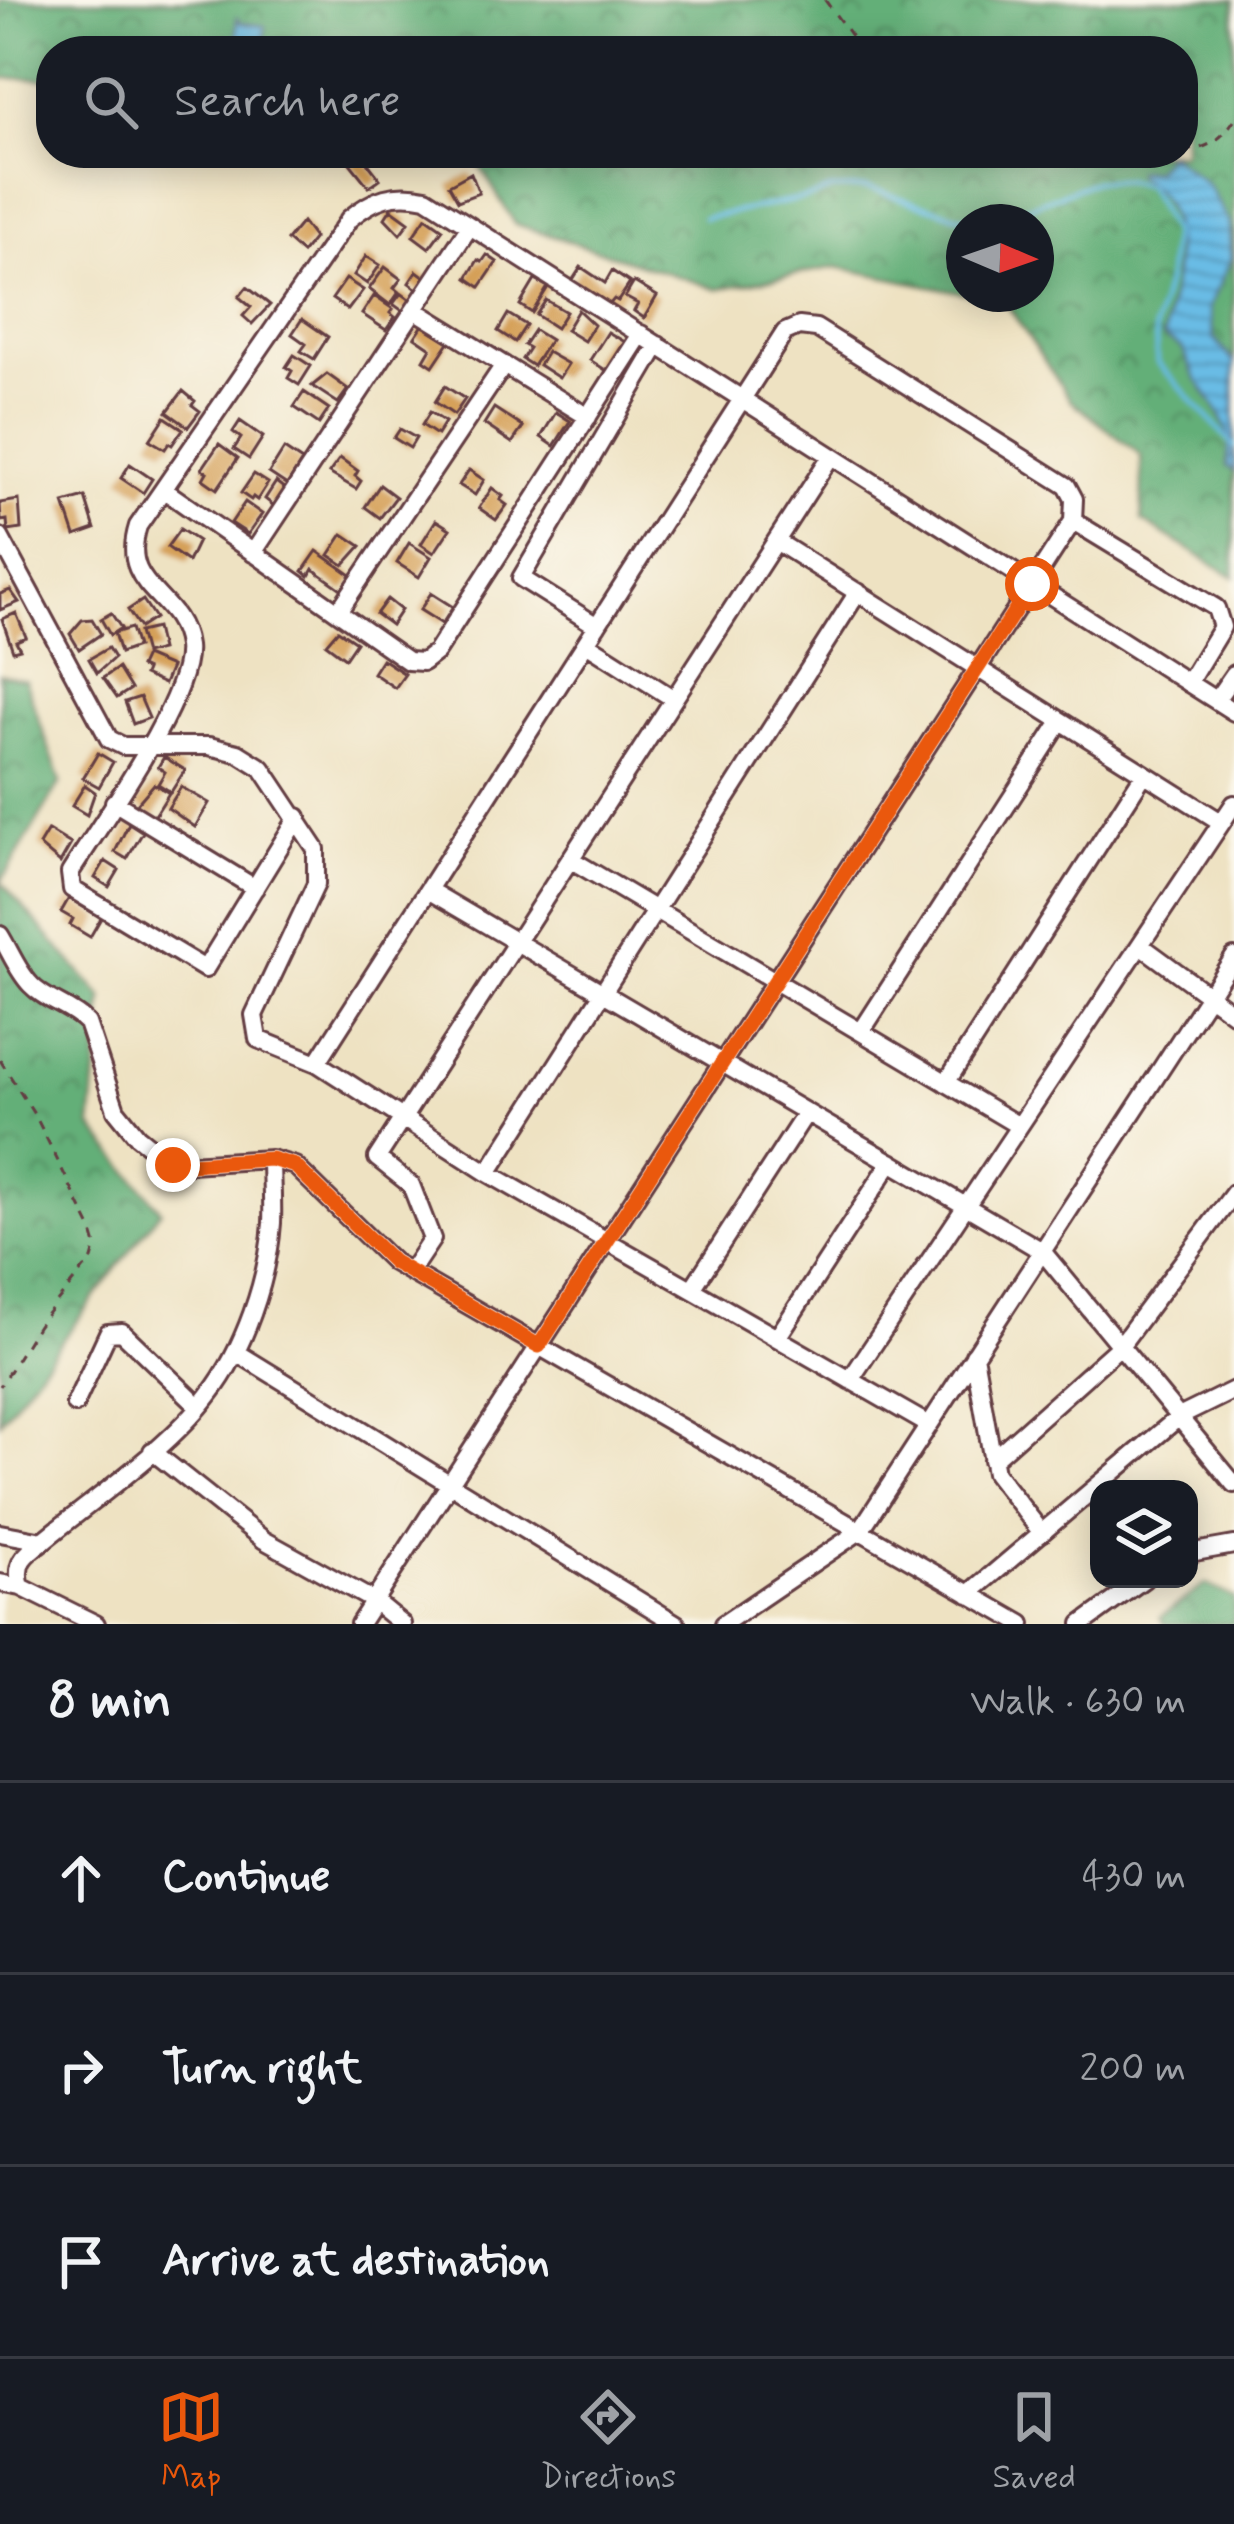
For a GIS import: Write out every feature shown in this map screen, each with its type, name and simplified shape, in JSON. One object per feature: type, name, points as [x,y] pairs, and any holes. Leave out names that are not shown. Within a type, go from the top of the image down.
[{"type":"street","points":[[298,817],[205,969],[72,889],[70,872],[148,745],[186,671],[182,629],[173,611],[144,583],[135,567],[131,547],[138,526],[349,219],[368,203],[405,194],[426,198],[1234,712]]},
{"type":"street","points":[[253,553],[470,226]]},
{"type":"street","points":[[415,310],[588,417]]},
{"type":"street","points":[[317,1064],[784,332],[799,326],[816,328],[1066,486],[1074,499],[1073,521],[359,1624]]},
{"type":"street","points":[[164,490],[408,661],[423,662],[436,652],[641,334]]},
{"type":"street","points":[[597,626],[521,578],[658,345]]},
{"type":"street","points":[[338,612],[504,365]]},
{"type":"street","points":[[410,1272],[432,1239],[411,1185],[377,1158],[831,456]]},
{"type":"street","points":[[1073,521],[1216,608],[1222,627],[1188,683]]},
{"type":"street","points":[[0,537],[7,565],[109,739],[123,746],[209,746],[238,752],[262,768],[316,850],[316,884],[254,1015],[259,1039],[317,1064],[488,1173],[929,1425]]},
{"type":"street","points":[[776,541],[1222,822]]},
{"type":"street","points":[[488,1173],[858,592]]},
{"type":"street","points":[[586,643],[674,699]]},
{"type":"street","points":[[1216,700],[1234,674]]},
{"type":"street","points":[[861,1032],[1061,721]]},
{"type":"street","points":[[946,1082],[1144,774]]},
{"type":"street","points":[[114,802],[254,888]]},
{"type":"street","points":[[850,1380],[1234,804]]},
{"type":"street","points":[[570,860],[1019,1126]]},
{"type":"street","points":[[428,890],[1042,1251],[1234,1484]]},
{"type":"street","points":[[0,935],[29,984],[87,1023],[116,1110],[137,1136],[173,1165],[271,1159],[295,1166],[393,1262],[1022,1624]]},
{"type":"street","points":[[1140,945],[1234,1014]]},
{"type":"street","points":[[723,1624],[860,1531],[1234,957]]},
{"type":"street","points":[[692,1289],[806,1113]]},
{"type":"street","points":[[22,1587],[19,1564],[24,1554],[200,1406],[236,1352],[263,1272],[272,1225],[271,1159]]},
{"type":"street","points":[[777,1338],[891,1162]]},
{"type":"street","points":[[992,1460],[1120,1346],[1234,1193]]},
{"type":"street","points":[[75,1404],[108,1333],[122,1332],[200,1406]]},
{"type":"street","points":[[236,1352],[677,1624]]},
{"type":"street","points":[[974,1355],[994,1473],[1042,1533]]},
{"type":"street","points":[[969,1594],[1179,1418],[1234,1390]]},
{"type":"street","points":[[152,1451],[264,1540],[374,1601],[401,1624]]},
{"type":"street","points":[[0,1533],[43,1541]]},
{"type":"street","points":[[1198,1551],[1234,1545]]},
{"type":"street","points":[[0,1583],[22,1587],[96,1624]]},
{"type":"street","points":[[1082,1624],[1132,1588]]},
{"type":"path","points":[[824,0],[851,36]]},
{"type":"path","points":[[1198,150],[1224,135],[1234,120]]},
{"type":"path","points":[[0,1060],[38,1119],[96,1245],[92,1259],[38,1325],[0,1386]]},
{"type":"green space","points":[[0,0],[1234,0],[1234,577],[1142,521],[1141,455],[1071,401],[1012,312],[1054,312],[1054,204],[946,204],[946,289],[836,267],[717,289],[515,224],[481,168],[1198,168],[1198,36],[36,36],[36,79],[0,78]]},
{"type":"green space","points":[[0,674],[25,680],[61,782],[1,882],[103,998],[91,1126],[161,1210],[0,1422]]},
{"type":"green space","points":[[1206,1584],[1234,1598],[1234,1624],[1164,1624],[1160,1617]]},
{"type":"water","points":[[237,18],[265,26],[264,36],[236,36]]},
{"type":"water","points":[[1187,168],[1208,185],[1229,223],[1231,259],[1209,307],[1214,338],[1234,362],[1234,471],[1227,466],[1230,440],[1220,414],[1182,348],[1164,337],[1174,270],[1173,226],[1154,189],[1136,176],[1136,171]]},
{"type":"building","points":[[354,168],[372,168],[380,179],[369,187]]},
{"type":"building","points":[[471,173],[479,193],[458,201],[449,185]]},
{"type":"building","points":[[391,209],[409,222],[400,234],[385,218]]},
{"type":"building","points":[[426,217],[443,229],[429,248],[413,236]]},
{"type":"building","points":[[302,222],[314,238],[302,253],[287,240]]},
{"type":"building","points":[[487,255],[497,262],[480,287],[467,278]]},
{"type":"building","points":[[366,256],[380,265],[367,284],[354,275]]},
{"type":"building","points":[[385,267],[401,279],[390,305],[369,289]]},
{"type":"building","points":[[581,267],[605,283],[612,271],[630,283],[618,301],[609,305],[572,281]]},
{"type":"building","points":[[417,271],[428,279],[420,291],[409,283]]},
{"type":"building","points":[[346,279],[363,290],[348,310],[332,299]]},
{"type":"building","points":[[535,280],[548,287],[532,313],[520,305]]},
{"type":"building","points":[[634,282],[657,296],[644,318],[634,311],[638,304],[625,297]]},
{"type":"building","points":[[247,287],[270,305],[252,324],[243,316],[251,307],[239,297]]},
{"type":"building","points":[[401,293],[412,301],[404,312],[393,304]]},
{"type":"building","points":[[374,296],[393,309],[390,313],[395,317],[386,330],[362,314]]},
{"type":"building","points":[[546,300],[566,312],[556,328],[536,315]]},
{"type":"building","points":[[578,310],[594,325],[584,341],[566,330]]},
{"type":"building","points":[[508,314],[526,325],[515,342],[498,331]]},
{"type":"building","points":[[302,319],[328,337],[314,359],[301,351],[306,344],[292,334]]},
{"type":"building","points":[[423,325],[449,342],[433,366],[424,360],[431,348],[415,337]]},
{"type":"building","points":[[534,330],[550,340],[533,366],[522,359]]},
{"type":"building","points":[[608,332],[625,342],[607,371],[590,360]]},
{"type":"building","points":[[547,352],[568,364],[559,378],[539,365]]},
{"type":"building","points":[[294,355],[311,366],[299,385],[288,378],[292,371],[286,367]]},
{"type":"building","points":[[327,374],[348,389],[338,403],[312,386]]},
{"type":"building","points":[[445,386],[465,399],[454,415],[435,402]]},
{"type":"building","points":[[183,391],[200,411],[188,427],[167,412]]},
{"type":"building","points":[[304,392],[329,409],[319,424],[294,407]]},
{"type":"building","points":[[494,408],[523,427],[512,443],[484,424]]},
{"type":"building","points":[[430,412],[445,422],[437,435],[422,425]]},
{"type":"building","points":[[556,412],[570,421],[554,446],[541,437]]},
{"type":"building","points":[[165,417],[183,429],[165,449],[150,440]]},
{"type":"building","points":[[240,421],[263,437],[249,459],[234,449],[241,438],[233,432]]},
{"type":"building","points":[[400,429],[416,438],[410,448],[394,438]]},
{"type":"building","points":[[219,444],[238,458],[217,489],[203,479],[207,472],[202,469]]},
{"type":"building","points":[[284,449],[302,461],[287,485],[269,473]]},
{"type":"building","points":[[340,458],[358,471],[355,476],[361,481],[356,489],[329,473]]},
{"type":"building","points":[[130,464],[152,479],[143,493],[121,478]]},
{"type":"building","points":[[469,470],[484,480],[475,495],[459,485]]},
{"type":"building","points":[[254,474],[268,483],[257,500],[251,500],[241,493]]},
{"type":"building","points":[[276,482],[285,489],[274,506],[265,499]]},
{"type":"building","points":[[380,485],[396,497],[380,518],[365,507]]},
{"type":"building","points":[[492,488],[507,505],[496,520],[479,508]]},
{"type":"building","points":[[85,497],[95,529],[75,536],[64,503]]},
{"type":"building","points":[[19,500],[21,529],[8,531],[7,520],[1,521],[0,503]]},
{"type":"building","points":[[245,502],[262,514],[248,534],[231,523]]},
{"type":"building","points":[[436,520],[450,529],[434,553],[421,544]]},
{"type":"building","points":[[180,529],[198,541],[188,562],[167,547]]},
{"type":"building","points":[[343,534],[361,546],[344,565],[329,555]]},
{"type":"building","points":[[409,543],[431,557],[419,577],[397,563]]},
{"type":"building","points":[[317,551],[354,577],[344,591],[313,569],[309,576],[303,571]]},
{"type":"building","points":[[10,590],[19,602],[0,610],[0,594]]},
{"type":"building","points":[[431,593],[453,607],[442,624],[420,610]]},
{"type":"building","points":[[387,599],[401,610],[391,625],[376,614]]},
{"type":"building","points":[[143,600],[155,618],[140,628],[128,610]]},
{"type":"building","points":[[16,613],[26,637],[16,641],[20,649],[13,651],[2,619]]},
{"type":"building","points":[[111,613],[121,628],[110,635],[101,619]]},
{"type":"building","points":[[92,619],[101,634],[79,649],[70,634],[82,620]]},
{"type":"building","points":[[131,628],[137,647],[120,653],[114,633]]},
{"type":"building","points":[[156,628],[161,650],[145,654],[139,632]]},
{"type":"building","points":[[338,630],[356,642],[345,658],[326,644]]},
{"type":"building","points":[[108,648],[114,658],[97,673],[89,659]]},
{"type":"building","points":[[145,656],[171,667],[164,684],[144,675],[146,670],[140,667]]},
{"type":"building","points":[[382,659],[405,674],[395,688],[373,673]]},
{"type":"building","points":[[118,668],[131,689],[117,698],[103,678]]},
{"type":"building","points":[[140,697],[149,718],[133,724],[125,702]]},
{"type":"building","points":[[98,753],[113,762],[99,787],[83,778]]},
{"type":"building","points":[[164,757],[185,770],[171,792],[158,784],[165,772],[158,767]]},
{"type":"building","points":[[154,784],[169,793],[154,817],[136,805]]},
{"type":"building","points":[[85,785],[95,792],[87,815],[72,806]]},
{"type":"building","points":[[181,787],[209,803],[195,827],[168,808]]},
{"type":"building","points":[[129,823],[143,832],[127,859],[115,852]]},
{"type":"building","points":[[48,830],[71,844],[60,863],[39,845]]},
{"type":"building","points":[[105,861],[119,870],[109,887],[95,878]]},
{"type":"building","points":[[69,898],[101,918],[90,937],[70,925],[73,919],[61,912]]},
{"type":"waterway","points":[[704,218],[832,189],[868,188],[971,220],[997,219],[1095,181],[1147,185],[1172,233],[1155,328],[1157,362],[1234,446]]},
{"type":"route","points":[[173,1165],[271,1159],[295,1166],[393,1262],[539,1346],[1032,584]]}]
